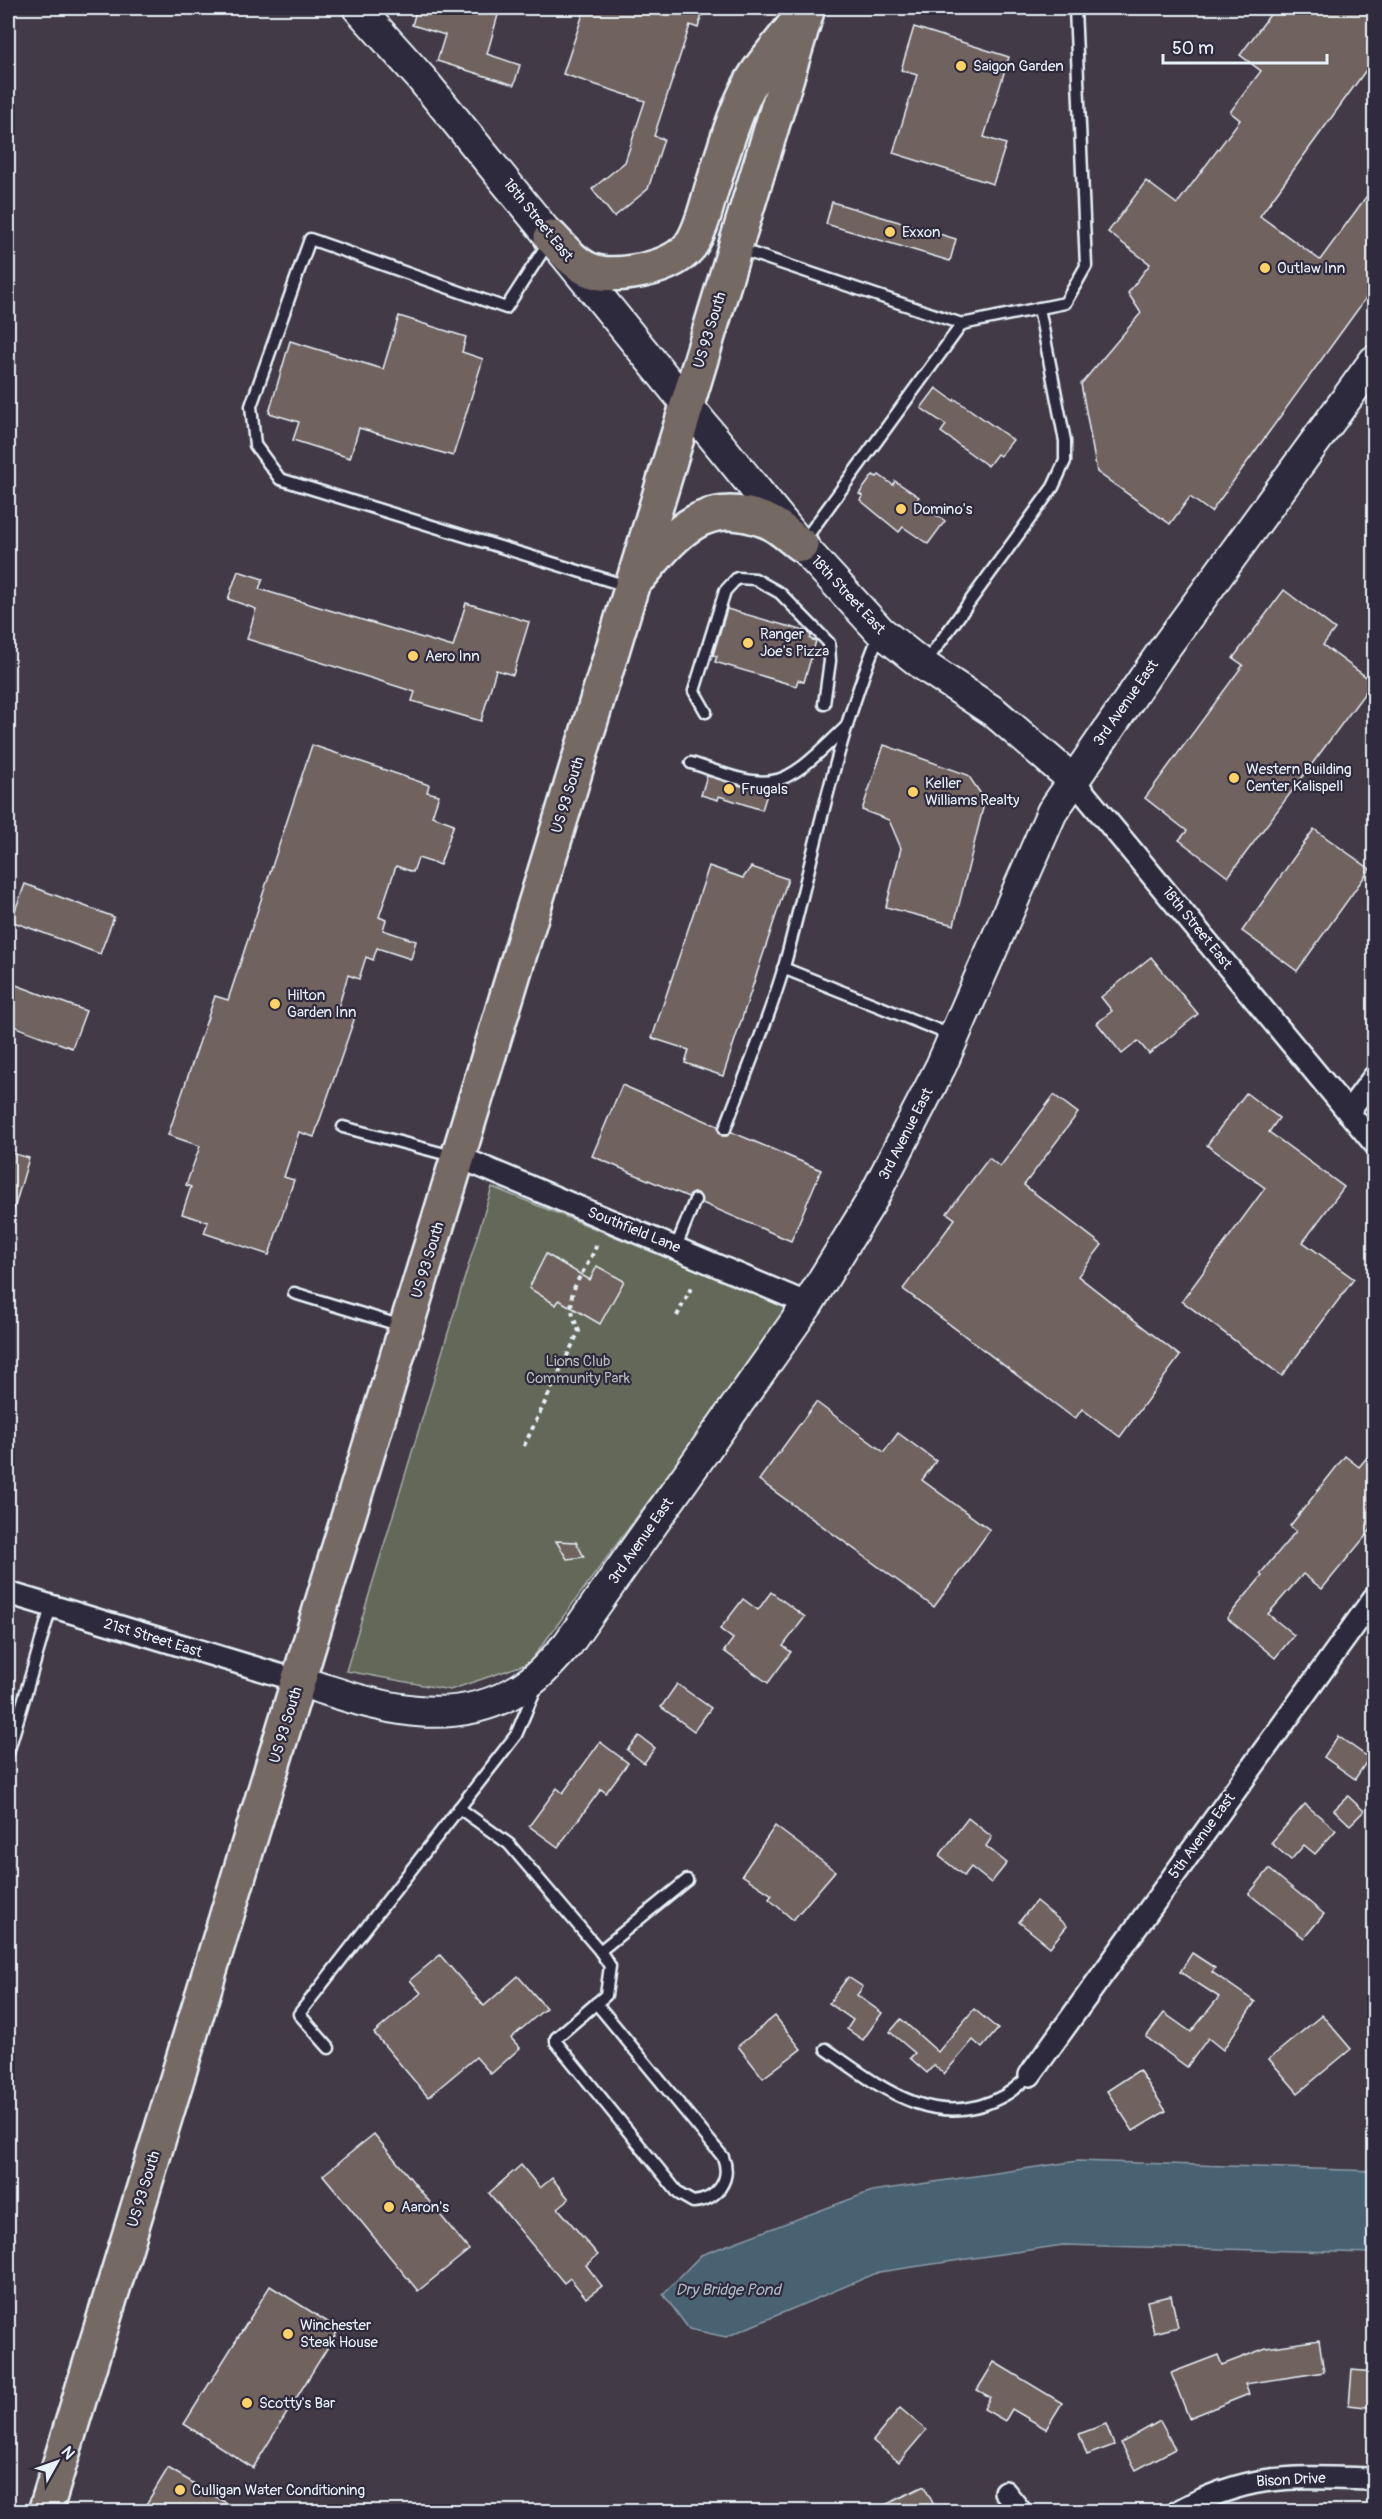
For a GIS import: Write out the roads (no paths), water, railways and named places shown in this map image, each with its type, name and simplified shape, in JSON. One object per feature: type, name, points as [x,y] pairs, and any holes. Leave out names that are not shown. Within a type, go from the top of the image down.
[{"type":"main road","points":[[551,237],[575,263],[593,273],[612,275],[655,267],[673,260],[690,246],[703,219],[732,126],[748,89],[807,8]]},
{"type":"main road","name":"US 93 South","points":[[45,2511],[736,248],[807,8]]},
{"type":"main road","points":[[631,587],[672,538],[692,521],[717,514],[744,515],[768,522],[801,545]]},
{"type":"street","name":"18th Street East","points":[[358,8],[421,78],[801,545],[880,631],[923,665],[994,712],[1073,780],[1104,814],[1374,1143]]},
{"type":"street","name":"3rd Avenue East","points":[[299,1681],[370,1704],[420,1713],[453,1713],[489,1704],[521,1689],[543,1671],[568,1644],[808,1304],[872,1200],[927,1095],[1052,812],[1162,652],[1372,368]]},
{"type":"street","points":[[1348,1112],[1374,1077]]},
{"type":"street","name":"Southfield Lane","points":[[459,1157],[808,1304]]},
{"type":"street","name":"21st Street East","points":[[8,1593],[299,1681]]},
{"type":"street","name":"5th Avenue East","points":[[1030,2075],[1374,1598]]},
{"type":"street","name":"Bison Drive","points":[[1177,2511],[1208,2495],[1238,2485],[1270,2479],[1374,2479]]},
{"type":"street","points":[[1005,2492],[1021,2511]]},
{"type":"lane","points":[[736,248],[962,324],[1065,303],[1086,266],[1075,8]]},
{"type":"lane","points":[[551,237],[506,308],[310,238],[251,406],[255,445],[280,479],[631,587]]},
{"type":"lane","points":[[923,665],[1053,487],[1065,461],[1065,441],[1039,308]]},
{"type":"lane","points":[[801,545],[962,324]]},
{"type":"lane","points":[[706,712],[694,691],[725,591],[737,578],[755,579],[780,593],[829,643],[830,661],[824,704]]},
{"type":"lane","points":[[725,1129],[762,1033],[783,969],[858,684],[880,631]]},
{"type":"lane","points":[[691,763],[738,778],[773,781],[802,767],[847,726]]},
{"type":"lane","points":[[783,969],[954,1036]]},
{"type":"lane","points":[[343,1126],[459,1157]]},
{"type":"lane","points":[[676,1247],[695,1200]]},
{"type":"lane","points":[[294,1293],[407,1327]]},
{"type":"lane","points":[[8,1753],[51,1607]]},
{"type":"lane","points":[[329,2048],[299,2014],[516,1735],[543,1671]]},
{"type":"lane","points":[[459,1808],[509,1844],[609,1963],[610,1972],[606,1995],[596,2003],[556,2038],[556,2042],[679,2194],[693,2202],[702,2201],[711,2196],[724,2183],[727,2175],[723,2157],[596,2003]]},
{"type":"lane","points":[[600,1951],[687,1880]]},
{"type":"lane","points":[[826,2049],[872,2082],[923,2108],[965,2110],[1005,2096],[1030,2075]]},
{"type":"water","name":"Dry Bridge Pond","points":[[1078,2161],[1374,2171],[1374,2253],[1063,2245],[879,2272],[726,2337],[689,2329],[663,2294],[701,2255],[872,2191]]},
{"type":"place","name":"Saigon Garden","points":[[961,66]]},
{"type":"place","name":"Exxon","points":[[890,232]]},
{"type":"place","name":"Outlaw Inn","points":[[1265,268]]},
{"type":"place","name":"Domino's","points":[[901,509]]},
{"type":"place","name":"Ranger Joe's Pizza","points":[[748,643]]},
{"type":"place","name":"Aero Inn","points":[[413,656]]},
{"type":"place","name":"Western Building Center Kalispell","points":[[1234,778]]},
{"type":"place","name":"Frugals","points":[[729,789]]},
{"type":"place","name":"Keller Williams Realty","points":[[913,792]]},
{"type":"place","name":"Hilton Garden Inn","points":[[275,1004]]},
{"type":"place","name":"Aaron's","points":[[389,2207]]},
{"type":"place","name":"Winchester Steak House","points":[[288,2334]]},
{"type":"place","name":"Scotty's Bar","points":[[247,2403]]},
{"type":"place","name":"Culligan Water Conditioning","points":[[180,2490]]},
{"type":"park label","name":"Lions Club Community Park","points":[[578,1370]]}]
